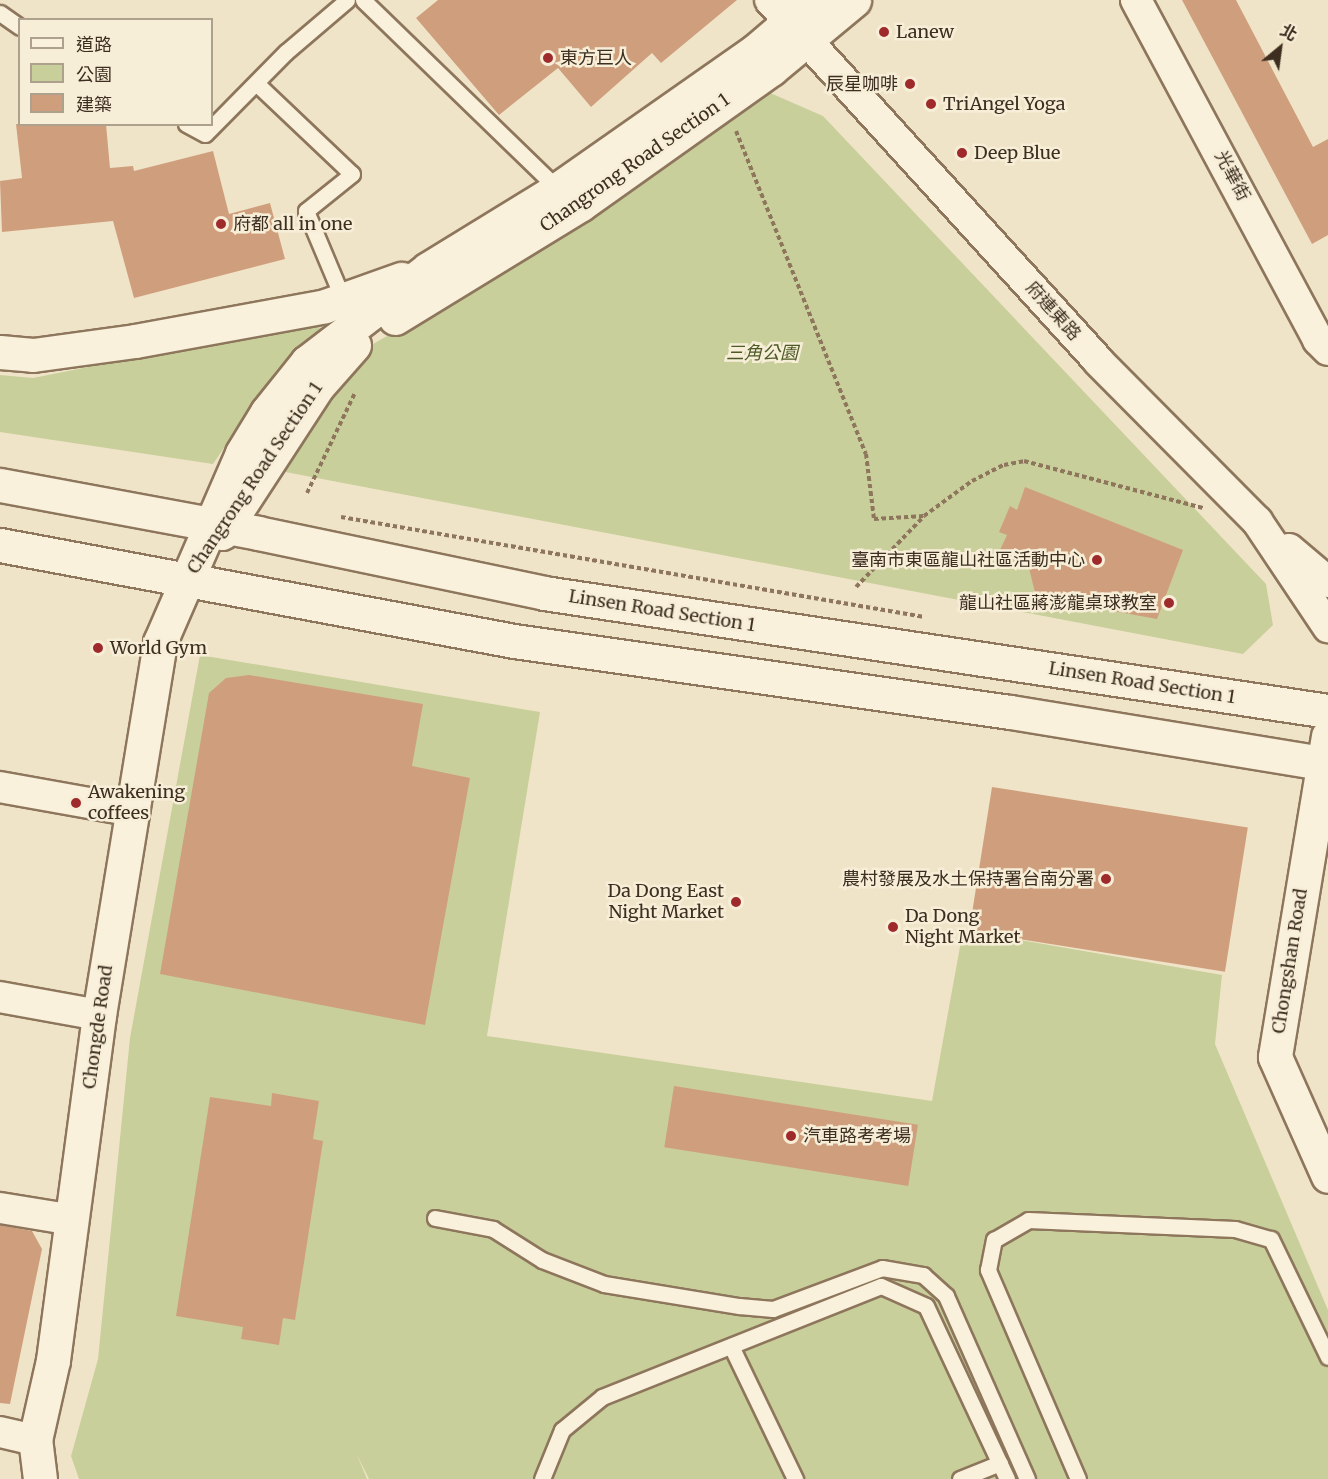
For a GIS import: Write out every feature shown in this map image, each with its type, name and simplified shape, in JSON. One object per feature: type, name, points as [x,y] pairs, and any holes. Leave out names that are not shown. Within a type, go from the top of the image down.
[{"type":"street","name":"Changrong Road Section 1","points":[[186,579],[217,527],[317,387],[348,350],[581,204],[814,0]]},
{"type":"street","name":"Changrong Road Section 1","points":[[217,527],[242,453],[267,412],[308,362],[428,269],[558,189],[789,21],[854,0]]},
{"type":"street","name":"光華街","points":[[1136,0],[1318,340],[1328,350]]},
{"type":"street","name":"府連東路","points":[[789,21],[1098,361],[1257,521],[1328,627]]},
{"type":"street","points":[[0,352],[33,355],[135,341],[325,306],[428,269]]},
{"type":"street","name":"Linsen Road Section 1","points":[[0,485],[544,593],[1328,711]]},
{"type":"street","points":[[1257,521],[1328,582]]},
{"type":"street","points":[[0,545],[514,640],[1010,712],[1326,754]]},
{"type":"street","name":"Chongde Road","points":[[40,1479],[35,1440],[53,1360],[99,1015],[160,642],[186,579]]},
{"type":"street","name":"Chongshan Road","points":[[1326,754],[1275,1057],[1328,1176]]},
{"type":"street","points":[[0,787],[133,811]]},
{"type":"street","points":[[0,997],[99,1015]]},
{"type":"street","points":[[0,1208],[73,1220]]},
{"type":"street","points":[[0,1432],[35,1440]]},
{"type":"lane","points":[[190,126],[205,134],[256,83],[346,0]]},
{"type":"lane","points":[[363,0],[558,189]]},
{"type":"lane","points":[[0,14],[18,26]]},
{"type":"lane","points":[[256,83],[352,174],[306,212],[343,299]]},
{"type":"lane","points":[[435,1218],[493,1229],[542,1260],[604,1284],[739,1306],[773,1309],[882,1268],[923,1275],[946,1296],[1027,1479]]},
{"type":"lane","points":[[1078,1479],[988,1270],[994,1240],[1028,1220],[1235,1228],[1271,1239],[1328,1357]]},
{"type":"lane","points":[[542,1479],[562,1430],[602,1397],[881,1286],[926,1306],[1007,1479]]},
{"type":"lane","points":[[731,1346],[795,1479]]},
{"type":"lane","points":[[960,1479],[1000,1463]]},
{"type":"path","points":[[734,127],[866,454],[874,519],[924,516]]},
{"type":"path","points":[[308,493],[356,389]]},
{"type":"path","points":[[856,587],[924,516],[972,481],[1004,465],[1024,461],[1212,511]]},
{"type":"path","points":[[336,516],[938,620]]},
{"type":"green space","name":"三角公園","points":[[768,92],[823,116],[1266,584],[1273,625],[1243,654],[280,471],[352,356],[584,224]]},
{"type":"green space","points":[[309,323],[326,330],[278,368],[213,464],[0,432],[0,375],[33,378]]},
{"type":"green space","points":[[200,655],[540,712],[487,1036],[932,1101],[963,930],[1222,975],[1215,1044],[1328,1310],[1328,1479],[369,1479],[357,1455],[367,1479],[79,1479],[71,1456],[98,1359],[130,1038]]},
{"type":"building","name":"東方巨人","points":[[438,0],[737,0],[661,63],[652,53],[591,107],[558,68],[499,115],[416,18]]},
{"type":"building","points":[[1182,0],[1236,0],[1313,147],[1328,139],[1328,235],[1312,244]]},
{"type":"building","points":[[16,124],[18,126],[106,126],[110,168],[133,166],[134,171],[213,151],[229,214],[270,203],[285,259],[134,298],[113,221],[2,232],[0,181],[22,178]]},
{"type":"building","name":"臺南市東區龍山社區活動中心","points":[[1025,487],[1183,550],[1157,619],[1036,597],[1029,568],[999,552],[1007,535],[999,532],[1010,506],[1017,510]]},
{"type":"building","points":[[249,675],[423,704],[412,766],[470,778],[425,1025],[160,974],[209,693],[226,678]]},
{"type":"building","name":"農村發展及水土保持署台南分署","points":[[992,787],[1248,828],[1225,972],[969,931]]},
{"type":"building","name":"汽車路考考場","points":[[674,1086],[918,1125],[908,1186],[664,1147]]},
{"type":"building","points":[[272,1093],[319,1101],[313,1139],[323,1141],[295,1320],[283,1318],[279,1345],[241,1339],[243,1327],[176,1316],[210,1097],[271,1106]]},
{"type":"building","points":[[0,1225],[32,1231],[42,1249],[10,1404],[0,1403]]},
{"type":"place","name":"Lanew","points":[[884,32]]},
{"type":"place","name":"東方巨人","points":[[548,58]]},
{"type":"place","name":"辰星咖啡","points":[[910,84]]},
{"type":"place","name":"TriAngel Yoga","points":[[931,104]]},
{"type":"place","name":"Deep Blue","points":[[962,153]]},
{"type":"place","name":"府都 all in one","points":[[221,224]]},
{"type":"place","name":"臺南市東區龍山社區活動中心","points":[[1097,560]]},
{"type":"place","name":"龍山社區蔣澎龍桌球教室","points":[[1169,603]]},
{"type":"place","name":"World Gym","points":[[98,648]]},
{"type":"place","name":"Awakening coffees","points":[[76,803]]},
{"type":"place","name":"農村發展及水土保持署台南分署","points":[[1106,879]]},
{"type":"place","name":"Da Dong East Night Market","points":[[736,902]]},
{"type":"place","name":"Da Dong Night Market","points":[[893,927]]},
{"type":"place","name":"汽車路考考場","points":[[791,1136]]}]
